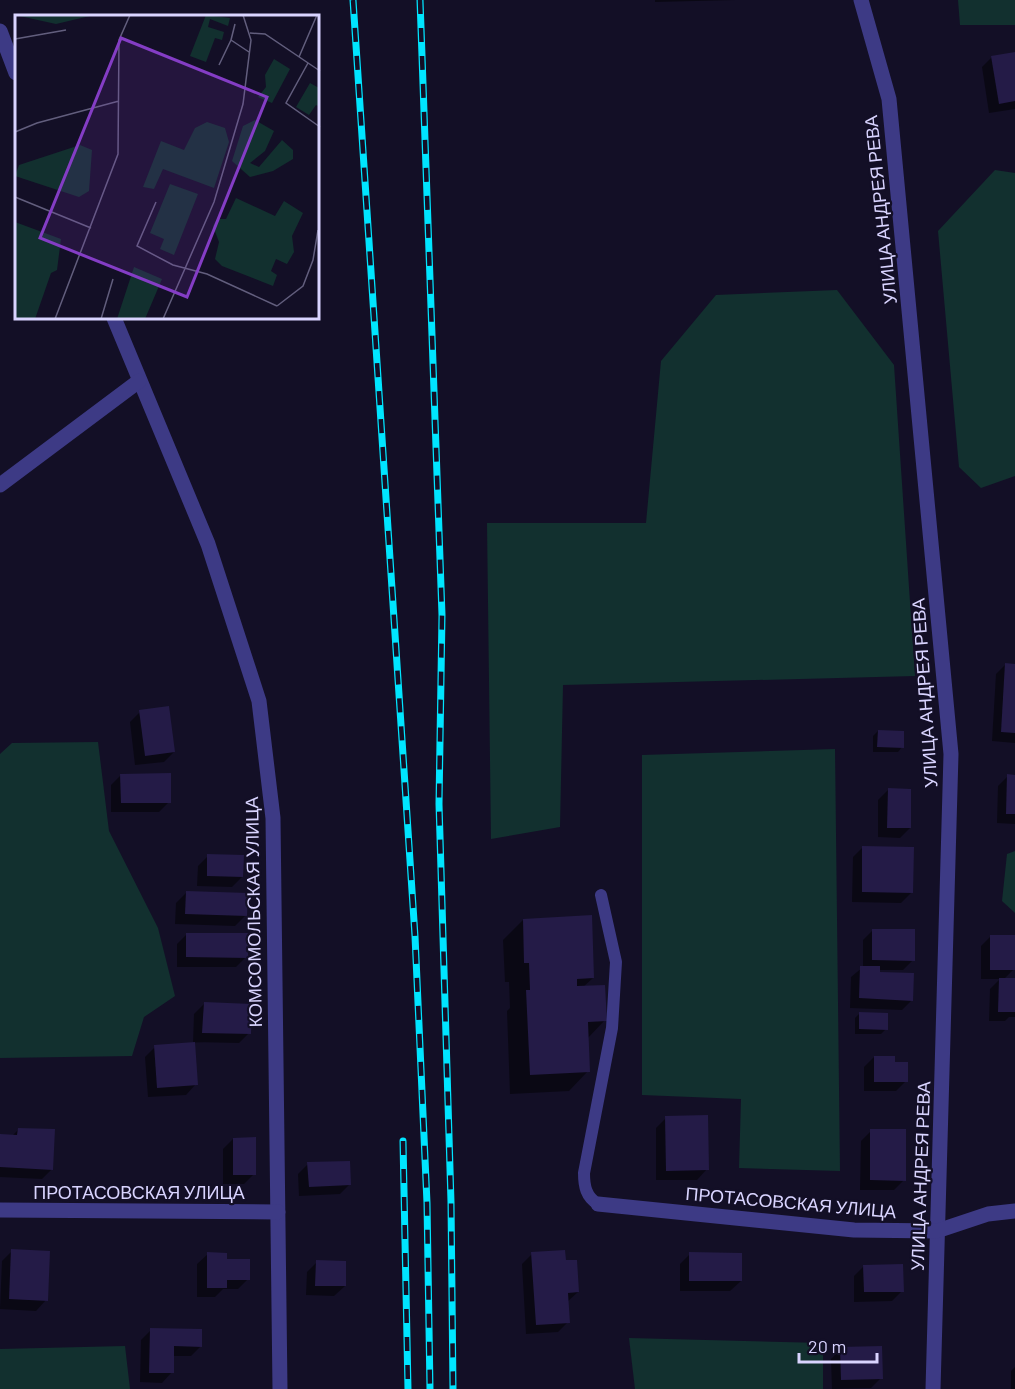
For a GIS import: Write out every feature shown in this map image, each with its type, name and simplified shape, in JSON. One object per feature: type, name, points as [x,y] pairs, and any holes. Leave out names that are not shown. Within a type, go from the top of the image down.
[{"type":"street","name":"УЛИЦА АНДРЕЯ РЕВА","points":[[861,0],[889,99],[951,754],[933,1389]]},
{"type":"street","points":[[0,32],[15,70]]},
{"type":"street","name":"КОМСОМОЛЬСКАЯ УЛИЦА","points":[[115,320],[208,544],[259,701],[273,818],[280,1389]]},
{"type":"street","points":[[0,485],[140,381]]},
{"type":"street","name":"ПРОТАСОВСКАЯ УЛИЦА","points":[[598,1204],[854,1230],[937,1231],[988,1214],[1015,1211]]},
{"type":"street","name":"ПРОТАСОВСКАЯ УЛИЦА","points":[[0,1210],[278,1212]]},
{"type":"lane","points":[[598,1204],[591,1200],[586,1191],[584,1173],[612,1028],[616,962],[601,895]]},
{"type":"green space","points":[[958,0],[1015,0],[1015,25],[960,25]]},
{"type":"green space","points":[[995,170],[1015,173],[1015,476],[981,488],[959,467],[938,231]]},
{"type":"green space","points":[[837,290],[894,365],[915,676],[563,685],[560,827],[491,839],[487,523],[646,523],[661,361],[716,295]]},
{"type":"green space","points":[[98,742],[109,831],[158,928],[175,996],[144,1017],[132,1056],[0,1058],[0,754],[12,743]]},
{"type":"green space","points":[[835,749],[840,1171],[739,1168],[741,1099],[642,1095],[642,755]]},
{"type":"green space","points":[[1015,851],[1015,913],[1002,901],[1007,854]]},
{"type":"green space","points":[[629,1338],[823,1343],[823,1389],[635,1389]]},
{"type":"green space","points":[[125,1346],[130,1389],[0,1389],[0,1349]]},
{"type":"building","points":[[1015,52],[1015,101],[999,104],[991,56]]},
{"type":"building","points":[[1005,663],[1015,664],[1015,733],[1001,732]]},
{"type":"building","points":[[169,706],[175,752],[145,756],[139,710]]},
{"type":"building","points":[[878,730],[904,731],[904,748],[877,747]]},
{"type":"building","points":[[171,773],[171,803],[121,803],[120,774]]},
{"type":"building","points":[[1007,774],[1015,775],[1015,814],[1006,814]]},
{"type":"building","points":[[888,788],[911,789],[911,828],[887,828]]},
{"type":"building","points":[[862,846],[914,847],[913,893],[862,892]]},
{"type":"building","points":[[207,854],[244,855],[243,877],[207,876]]},
{"type":"building","points":[[186,891],[248,893],[247,916],[185,914]]},
{"type":"building","points":[[592,915],[594,978],[577,979],[577,986],[605,985],[607,1021],[588,1022],[590,1072],[530,1075],[526,990],[530,990],[529,963],[524,963],[523,919]]},
{"type":"building","points":[[872,929],[915,929],[915,961],[872,960]]},
{"type":"building","points":[[186,933],[248,933],[248,958],[186,957]]},
{"type":"building","points":[[990,935],[1015,935],[1015,970],[990,970]]},
{"type":"building","points":[[860,966],[880,966],[880,972],[914,973],[913,1001],[859,998]]},
{"type":"building","points":[[999,978],[1015,978],[1015,1012],[998,1012]]},
{"type":"building","points":[[204,1002],[252,1004],[251,1034],[202,1033]]},
{"type":"building","points":[[859,1012],[888,1013],[888,1030],[859,1029]]},
{"type":"building","points":[[195,1042],[198,1085],[157,1088],[154,1045]]},
{"type":"building","points":[[874,1056],[895,1056],[895,1062],[908,1062],[908,1082],[874,1082]]},
{"type":"building","points":[[708,1115],[709,1170],[666,1171],[665,1116]]},
{"type":"building","points":[[18,1128],[55,1129],[53,1170],[0,1167],[0,1134],[17,1135]]},
{"type":"building","points":[[870,1129],[906,1129],[906,1181],[870,1180]]},
{"type":"building","points":[[256,1137],[256,1175],[233,1175],[233,1138]]},
{"type":"building","points":[[350,1161],[351,1185],[309,1187],[307,1162]]},
{"type":"building","points":[[11,1249],[50,1251],[48,1301],[9,1299]]},
{"type":"building","points":[[565,1250],[566,1260],[577,1260],[579,1292],[568,1293],[570,1323],[536,1325],[531,1252]]},
{"type":"building","points":[[207,1252],[227,1253],[227,1259],[250,1259],[250,1280],[227,1280],[227,1288],[207,1288]]},
{"type":"building","points":[[689,1252],[742,1253],[742,1281],[689,1281]]},
{"type":"building","points":[[316,1260],[346,1261],[346,1286],[315,1286]]},
{"type":"building","points":[[903,1264],[904,1292],[864,1292],[863,1265]]},
{"type":"building","points":[[150,1328],[202,1329],[202,1347],[174,1346],[174,1373],[149,1373]]},
{"type":"building","points":[[882,1346],[883,1379],[841,1380],[840,1347]]},
{"type":"railway","points":[[353,0],[415,936],[427,1203],[430,1389]]},
{"type":"railway","points":[[420,0],[442,615],[439,804],[451,1202],[453,1389]]},
{"type":"railway","points":[[403,1141],[408,1389]]}]
